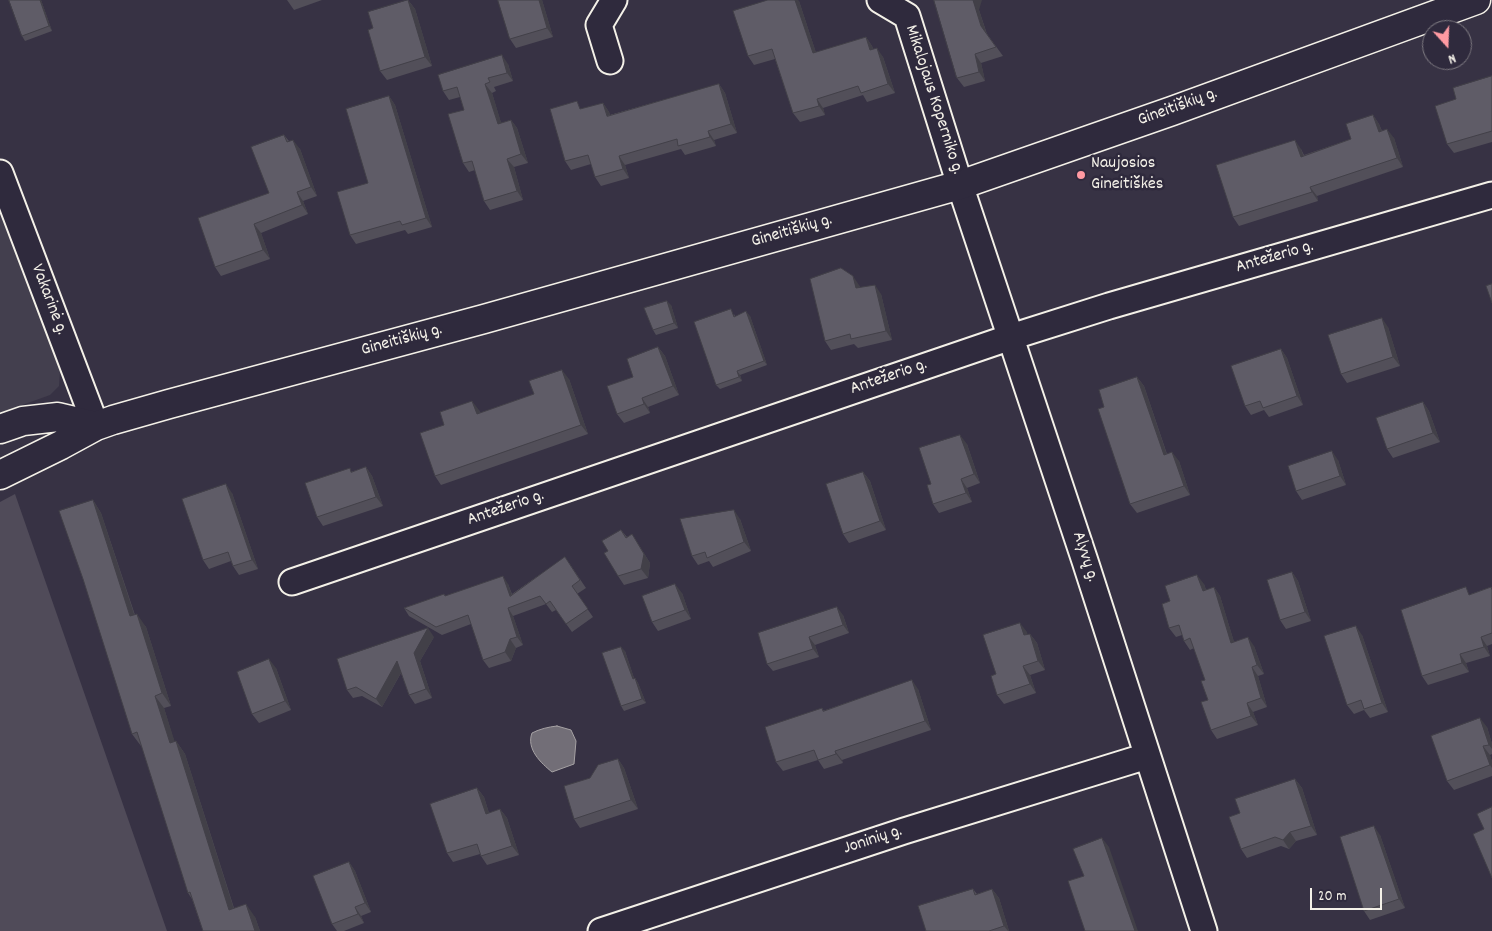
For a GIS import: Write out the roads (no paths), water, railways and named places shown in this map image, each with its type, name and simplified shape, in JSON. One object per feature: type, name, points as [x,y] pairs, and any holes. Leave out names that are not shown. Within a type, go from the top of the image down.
[{"type":"street","points":[[610,61],[599,25],[614,0]]},
{"type":"street","name":"Mikalojaus Koperniko g.","points":[[880,0],[907,16],[960,185]]},
{"type":"street","name":"Gineitiškių g.","points":[[0,475],[96,426],[169,404],[465,324],[960,185],[1172,111],[1476,0]]},
{"type":"street","name":"Vakarinė g.","points":[[0,173],[96,426]]},
{"type":"street","name":"Alyvų g.","points":[[960,185],[1085,561],[1204,931]]},
{"type":"street","name":"Antežerio g.","points":[[292,582],[1011,337],[1109,306],[1492,195]]},
{"type":"street","points":[[0,429],[23,421],[58,417],[96,426]]},
{"type":"street","name":"Joninių g.","points":[[601,931],[904,831],[1147,756]]},
{"type":"place","name":"Naujosios Gineitiškės","points":[[1081,175]]}]
